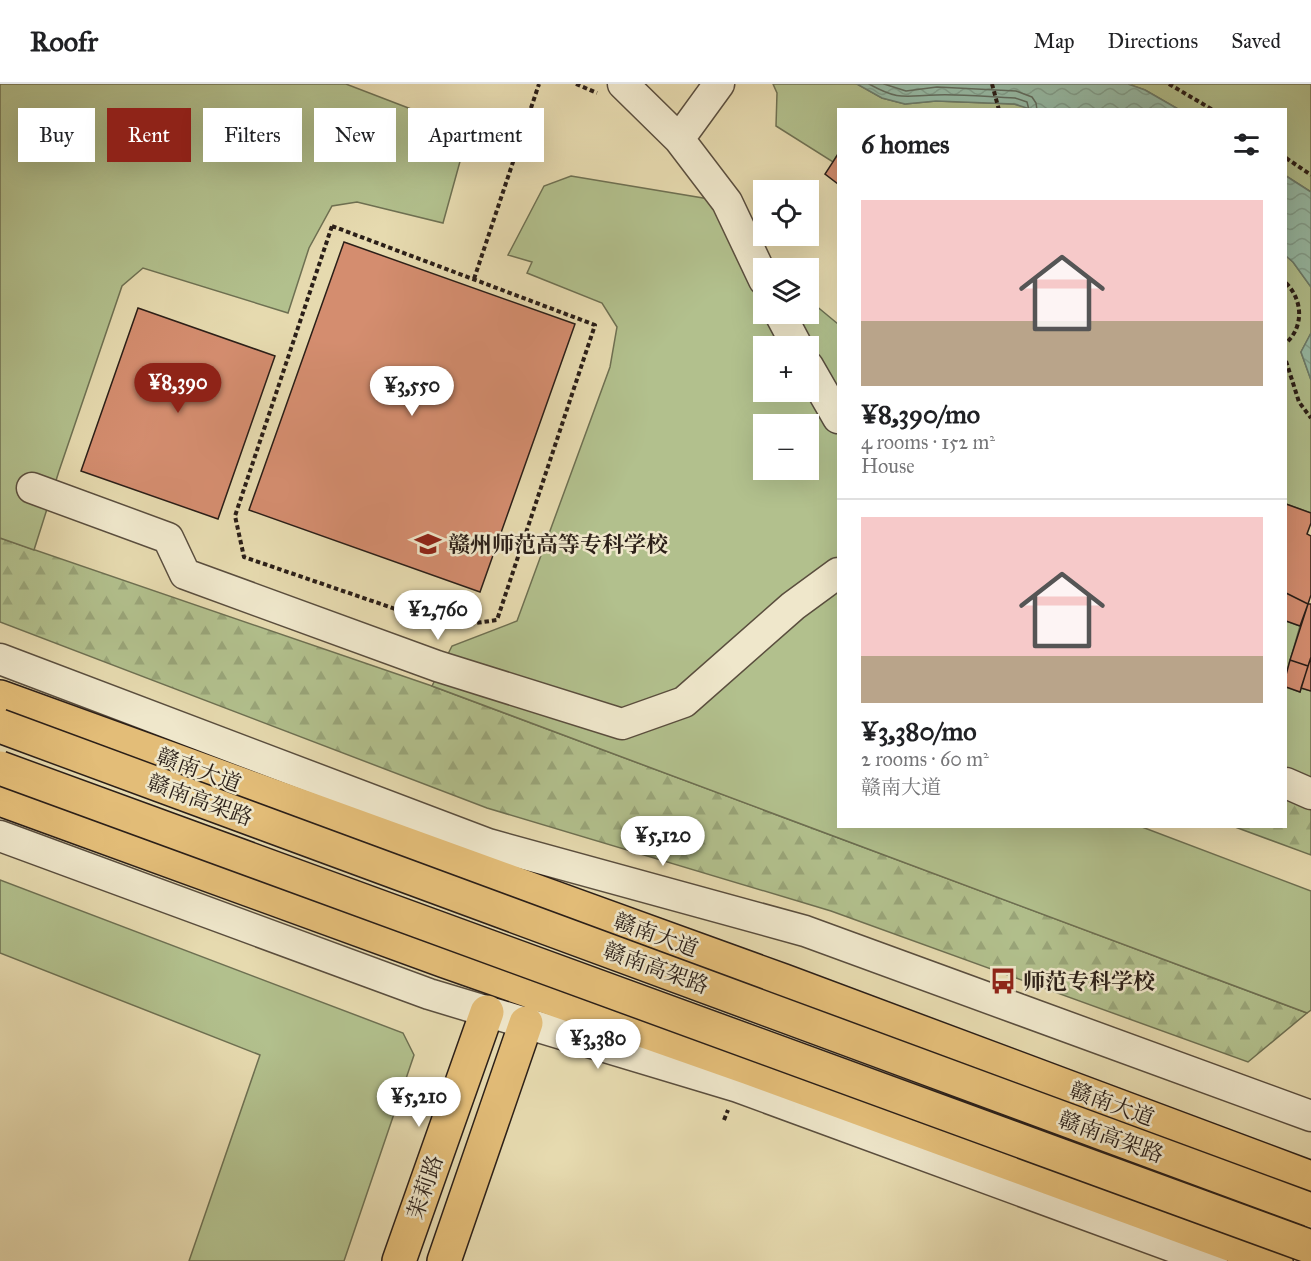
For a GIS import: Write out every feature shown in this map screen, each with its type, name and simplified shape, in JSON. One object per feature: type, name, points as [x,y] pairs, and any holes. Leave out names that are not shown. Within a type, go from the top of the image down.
[{"type":"main road","name":"赣南大道","points":[[0,697],[784,981],[1311,1178]]},
{"type":"main road","name":"赣南高架路","points":[[0,726],[1311,1210]]},
{"type":"main road","name":"赣南高架路","points":[[0,768],[1311,1247]]},
{"type":"main road","points":[[0,799],[445,961],[761,1072],[1276,1261]]},
{"type":"main road","name":"茉莉路","points":[[399,1261],[487,1012]]},
{"type":"main road","name":"茉莉路","points":[[444,1261],[526,1023]]},
{"type":"street","points":[[623,84],[679,139],[727,202],[754,258]]},
{"type":"street","points":[[679,139],[719,84]]},
{"type":"street","points":[[819,385],[837,416]]},
{"type":"street","points":[[32,489],[168,537],[185,574],[437,666],[622,724],[684,702],[794,606],[837,574]]},
{"type":"street","points":[[0,659],[488,844],[805,931],[1311,1116]]},
{"type":"street","points":[[1287,783],[1311,794]]},
{"type":"street","points":[[0,836],[429,994],[738,1087],[1212,1261]]},
{"type":"path","points":[[474,279],[539,84]]},
{"type":"path","points":[[992,84],[998,108]]},
{"type":"path","points":[[1169,84],[1210,108]]},
{"type":"path","points":[[1287,159],[1311,175]]},
{"type":"path","points":[[332,226],[474,279],[596,325],[496,620],[448,627],[244,556],[235,516],[332,226]]},
{"type":"path","points":[[1287,284],[1298,301],[1299,314],[1297,327],[1287,342]]},
{"type":"path","points":[[1287,365],[1299,402],[1311,418]]},
{"type":"green space","points":[[0,84],[346,84],[408,108],[408,162],[460,162],[443,223],[357,202],[332,206],[309,248],[288,313],[143,268],[122,286],[34,550],[0,538]]},
{"type":"green space","points":[[773,84],[857,84],[882,98],[905,104],[936,101],[1014,104],[1029,108],[837,108],[837,156],[833,162],[776,126],[777,93]]},
{"type":"green space","points":[[1128,84],[1311,84],[1311,192],[1287,177],[1287,108],[1176,108],[1145,90]]},
{"type":"green space","points":[[571,176],[727,202],[753,258],[753,324],[819,324],[819,308],[837,323],[837,828],[1145,828],[1311,891],[1311,1010],[1307,1013],[432,686],[452,646],[517,621],[610,367],[617,327],[602,303],[527,273],[532,262],[508,255],[544,186]]},
{"type":"green space","points":[[1287,257],[1311,287],[1311,333],[1301,352],[1311,380],[1311,513],[1287,504]]},
{"type":"green space","points":[[0,538],[432,686],[1307,1013],[1248,1062],[831,911],[487,808],[0,622]]},
{"type":"green space","points":[[1287,621],[1300,626],[1287,672]]},
{"type":"green space","points":[[1287,687],[1300,692],[1301,688],[1311,691],[1311,794],[1287,783]]},
{"type":"green space","points":[[1287,783],[1311,794],[1311,855],[1238,828],[1287,828]]},
{"type":"green space","points":[[0,880],[403,1033],[414,1055],[344,1261],[189,1261],[260,1055],[0,953]]},
{"type":"water","points":[[857,84],[1128,84],[1145,90],[1176,108],[1027,108],[1014,104],[936,101],[905,104],[882,98]]},
{"type":"water","points":[[1287,177],[1311,192],[1311,287],[1287,257]]},
{"type":"water","points":[[1311,333],[1311,380],[1301,352]]},
{"type":"building","points":[[837,156],[837,183],[825,174]]},
{"type":"building","points":[[344,242],[575,324],[480,592],[249,510]]},
{"type":"building","points":[[138,308],[275,356],[218,519],[81,471]]},
{"type":"building","points":[[1287,504],[1311,513],[1311,523],[1307,534],[1311,536],[1311,595],[1308,604],[1287,594]]},
{"type":"building","points":[[1287,594],[1308,604],[1300,626],[1287,621]]},
{"type":"building","points":[[1308,604],[1311,604],[1311,657],[1308,666],[1290,660]]},
{"type":"building","points":[[1311,657],[1311,691],[1301,688]]},
{"type":"building","points":[[1290,660],[1308,666],[1300,692],[1287,687]]},
{"type":"place","name":"赣州师范高等专科学校","points":[[428,544]]},
{"type":"place","name":"师范专科学校","points":[[1003,981]]}]
